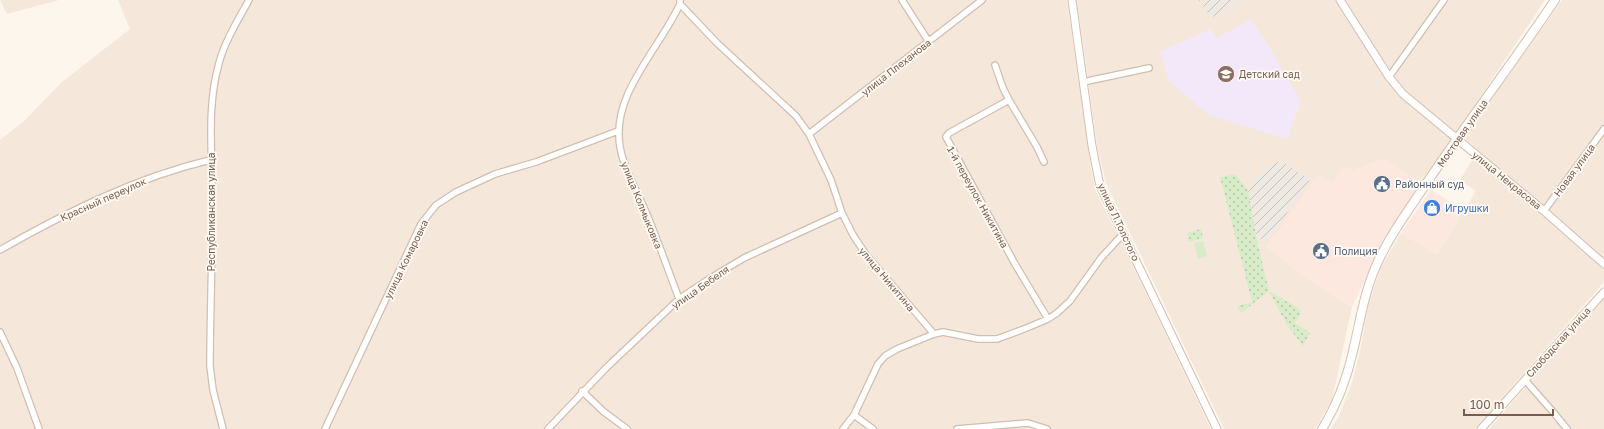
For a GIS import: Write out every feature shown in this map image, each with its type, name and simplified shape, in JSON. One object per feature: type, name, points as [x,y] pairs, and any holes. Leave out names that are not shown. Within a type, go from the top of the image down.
[{"type":"main road","name":"Мостовая улица","points":[[1322,429],[1337,402],[1345,379],[1366,293],[1376,266],[1406,214],[1456,139],[1555,0]]},
{"type":"street","name":"Республиканская улица","points":[[223,429],[212,390],[210,366],[212,189],[210,124],[213,92],[219,63],[227,41],[249,0]]},
{"type":"street","points":[[902,0],[928,42]]},
{"type":"street","name":"улица Плеханова","points":[[809,134],[982,0]]},
{"type":"street","name":"улица Л.Толстого","points":[[1072,0],[1092,146],[1100,186],[1217,429]]},
{"type":"street","name":"улица Некрасова","points":[[1340,0],[1389,77],[1403,94],[1544,211],[1604,264]]},
{"type":"street","points":[[1389,77],[1444,0]]},
{"type":"street","name":"улица Колмыковка","points":[[680,2],[672,20],[632,86],[623,109],[618,131],[624,166],[647,215],[680,299]]},
{"type":"street","name":"улица Никитина","points":[[680,2],[717,44],[796,116],[809,134],[831,180],[842,214],[853,235],[867,256],[934,334]]},
{"type":"street","points":[[995,65],[1002,88],[1037,147],[1044,162]]},
{"type":"street","points":[[1083,82],[1149,68]]},
{"type":"street","name":"1-й переулок Никитина","points":[[1009,100],[949,133],[946,137],[1015,264],[1048,319]]},
{"type":"street","name":"Новая улица","points":[[1544,211],[1604,129]]},
{"type":"street","name":"улица Комаровка","points":[[325,429],[421,224],[436,205],[456,192],[495,174],[536,162],[618,131]]},
{"type":"street","name":"Красный переулок","points":[[0,250],[86,205],[148,178],[184,166],[210,160]]},
{"type":"street","name":"улица Бебеля","points":[[548,429],[582,391],[680,299],[709,278],[744,258],[842,214]]},
{"type":"street","points":[[842,429],[854,415],[878,364],[885,356],[897,349],[934,334],[943,332],[978,339],[997,339],[1048,319],[1070,301],[1101,258],[1123,234]]},
{"type":"street","name":"Слободская улица","points":[[1481,429],[1604,292]]},
{"type":"street","points":[[0,332],[17,368],[39,429]]},
{"type":"street","points":[[1524,380],[1554,412],[1567,429]]},
{"type":"street","points":[[582,391],[604,412],[628,429]]},
{"type":"street","points":[[854,415],[873,429]]},
{"type":"street","points":[[957,429],[1028,423],[1047,429]]},
{"type":"shaded area","points":[[0,0],[59,0],[7,14]]},
{"type":"shaded area","points":[[118,0],[1067,0],[1091,168],[1096,192],[1125,249],[1211,429],[0,429],[0,140],[23,122],[62,82],[130,29]]},
{"type":"shaded area","points":[[1077,0],[1545,0],[1422,184],[1384,159],[1353,171],[1333,183],[1267,247],[1303,275],[1352,307],[1332,400],[1315,429],[1224,429],[1106,183],[1097,146]]},
{"type":"shaded area","points":[[1199,0],[1233,0],[1235,4],[1211,18]]},
{"type":"shaded area","points":[[1562,0],[1604,0],[1604,282],[1475,429],[1331,429],[1339,416],[1352,383],[1360,351],[1368,306],[1381,267],[1401,233],[1437,254],[1476,191],[1460,180],[1478,150],[1464,138]]},
{"type":"shaded area","name":"Детский сад","points":[[1251,19],[1301,101],[1287,139],[1209,115],[1169,81],[1160,51],[1212,29],[1216,39]]},
{"type":"shaded area","points":[[1384,159],[1422,184],[1382,244],[1352,307],[1303,275],[1267,247],[1318,174],[1333,183],[1343,166],[1353,171]]},
{"type":"shaded area","points":[[1282,161],[1310,181],[1266,243],[1256,236],[1248,190],[1265,166]]},
{"type":"shaded area","points":[[1431,190],[1464,210],[1437,254],[1401,233]]},
{"type":"shaded area","points":[[1604,298],[1604,429],[1489,429],[1524,389]]},
{"type":"green space","points":[[1235,174],[1248,190],[1256,236],[1269,291],[1241,313],[1237,306],[1252,302],[1220,177]]},
{"type":"green space","points":[[1201,229],[1203,238],[1189,242],[1187,233]]},
{"type":"green space","points":[[1203,241],[1207,256],[1198,259],[1194,243]]},
{"type":"green space","points":[[1269,291],[1300,309],[1301,314],[1295,323],[1310,333],[1303,346],[1287,325]]},
{"type":"place","name":"Детский сад","points":[[1226,74]]},
{"type":"place","name":"Районный суд","points":[[1382,184]]},
{"type":"place","name":"Игрушки","points":[[1432,208]]},
{"type":"place","name":"Полиция","points":[[1321,251]]}]
